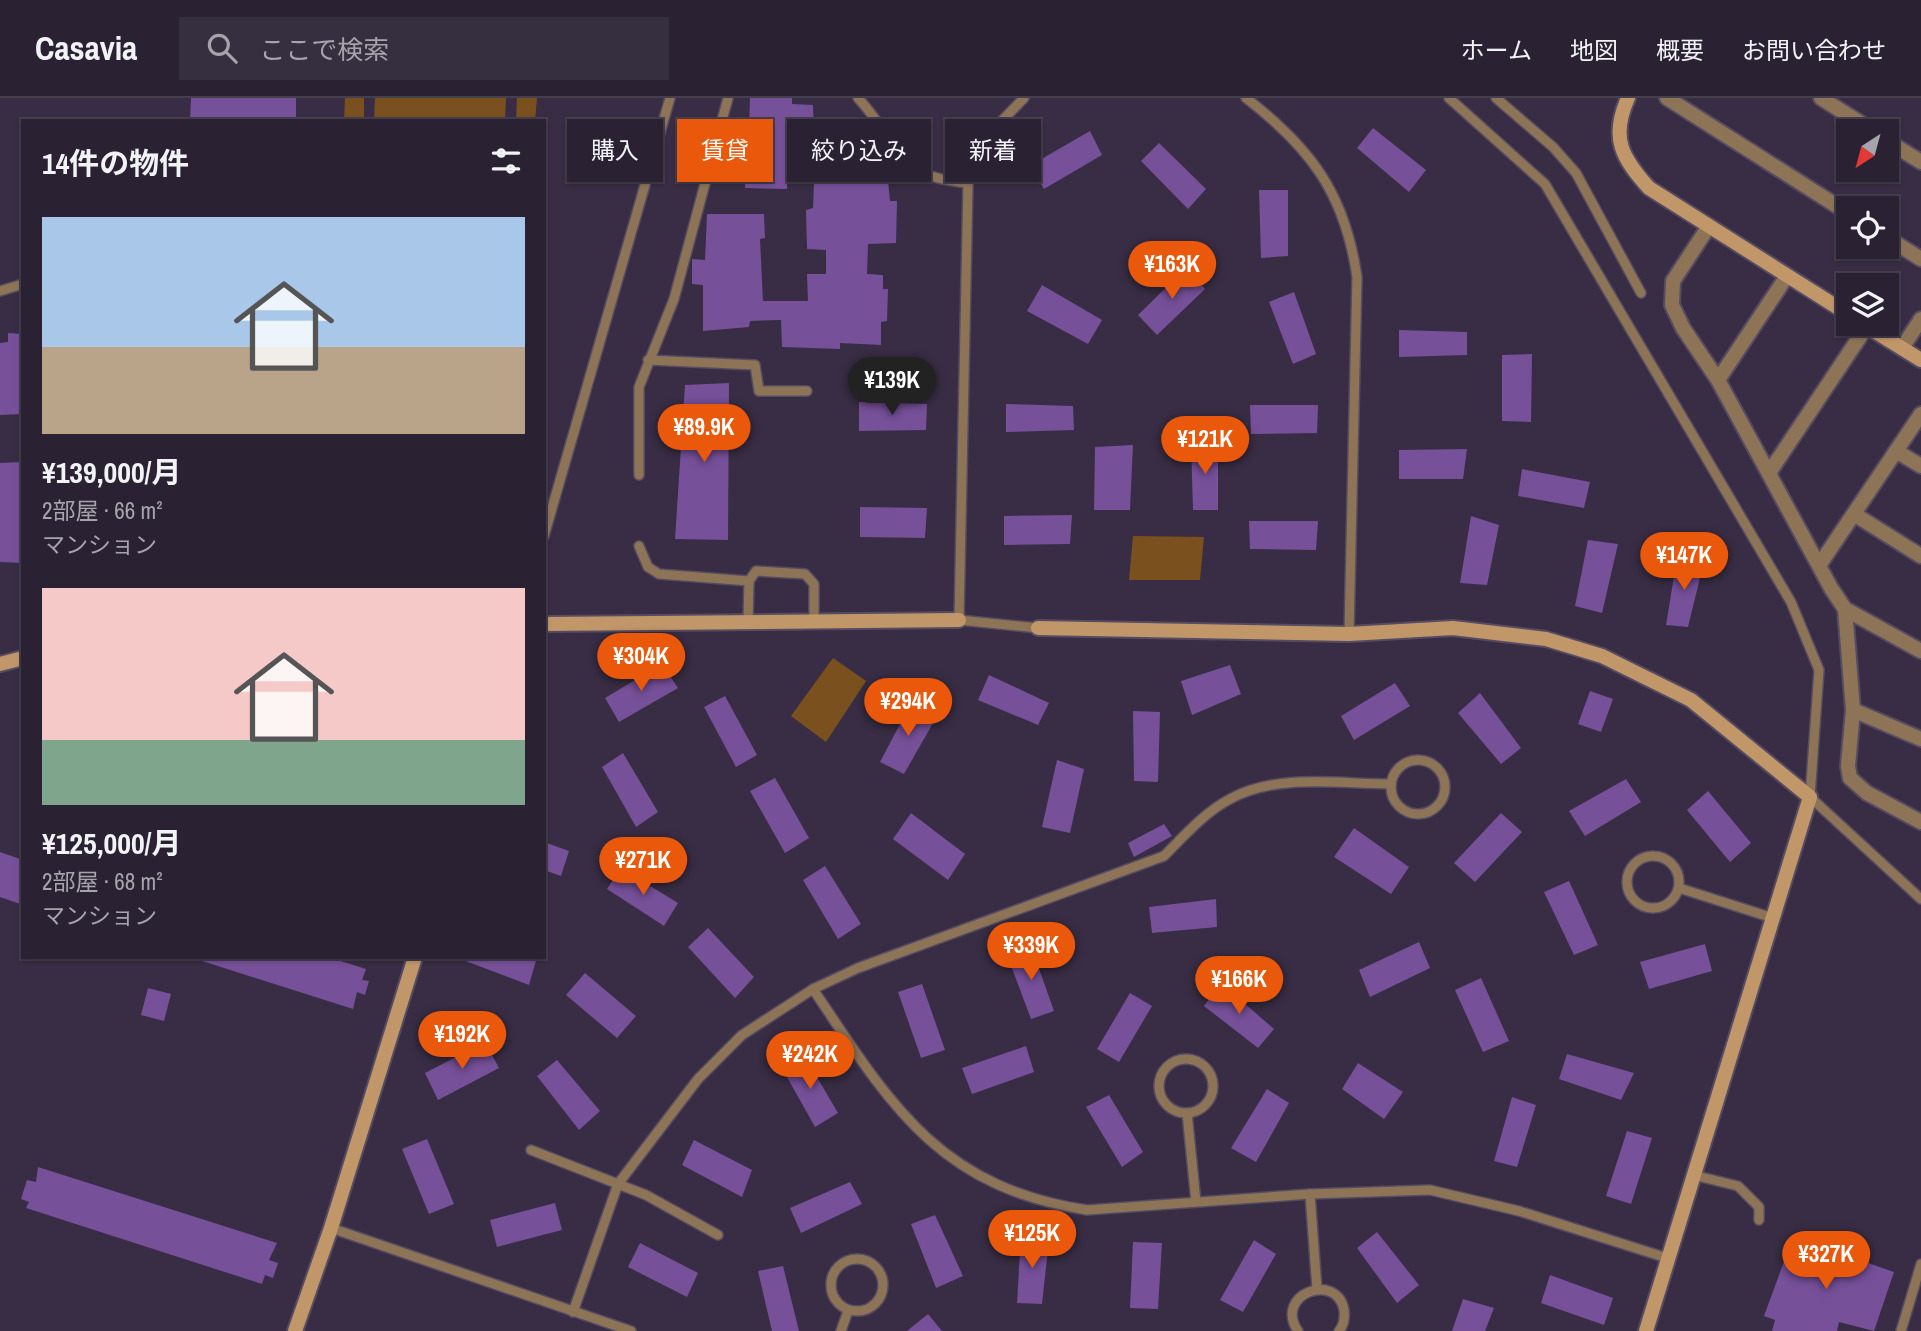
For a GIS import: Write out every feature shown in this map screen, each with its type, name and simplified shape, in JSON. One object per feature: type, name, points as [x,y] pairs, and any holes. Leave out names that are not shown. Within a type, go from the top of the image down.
[{"type":"street","points":[[1628,98],[1618,131],[1622,150],[1632,169],[1649,188],[1836,307]]},
{"type":"street","points":[[1667,98],[1836,205]]},
{"type":"street","points":[[1821,98],[1854,119]]},
{"type":"street","points":[[1899,148],[1921,162]]},
{"type":"street","points":[[1709,226],[1673,281],[1672,305],[1718,380],[1845,609],[1853,710],[1848,766],[1850,778],[1867,793],[1921,822]]},
{"type":"street","points":[[1899,245],[1921,259]]},
{"type":"street","points":[[1718,380],[1787,276]]},
{"type":"street","points":[[1902,348],[1921,319]]},
{"type":"street","points":[[1769,473],[1858,336]]},
{"type":"street","points":[[1883,336],[1921,360]]},
{"type":"street","points":[[1820,565],[1921,414]]},
{"type":"street","points":[[1896,451],[1921,466]]},
{"type":"street","points":[[1854,514],[1921,556]]},
{"type":"street","points":[[1845,609],[1921,652]]},
{"type":"street","points":[[546,624],[959,620]]},
{"type":"street","points":[[1038,628],[1349,634],[1430,628],[1498,632],[1546,639],[1602,656],[1691,700],[1810,797],[1646,1331]]},
{"type":"street","points":[[0,664],[21,659]]},
{"type":"street","points":[[1853,710],[1921,739]]},
{"type":"street","points":[[295,1331],[331,1228],[414,959]]},
{"type":"lane","points":[[546,529],[670,98]]},
{"type":"lane","points":[[639,475],[639,387],[674,299],[728,98]]},
{"type":"lane","points":[[858,98],[910,168],[937,180],[968,183]]},
{"type":"lane","points":[[1024,98],[994,129],[968,183],[959,620],[1038,628]]},
{"type":"lane","points":[[1246,98],[1292,135],[1312,158],[1344,217],[1353,249],[1357,276],[1349,634]]},
{"type":"lane","points":[[1449,98],[1545,184],[1791,602],[1819,670],[1810,797],[1921,900]]},
{"type":"lane","points":[[1496,98],[1553,147],[1576,173],[1641,293]]},
{"type":"lane","points":[[0,291],[21,285]]},
{"type":"lane","points":[[648,360],[755,365],[759,391],[807,391]]},
{"type":"lane","points":[[639,546],[648,567],[659,574],[749,581]]},
{"type":"lane","points":[[748,622],[749,581],[757,571],[805,574],[814,584],[814,622]]},
{"type":"lane","points":[[1422,760],[1441,772],[1445,783],[1444,795],[1433,810],[1411,814],[1400,808],[1393,798],[1391,783],[1401,765],[1422,760]]},
{"type":"lane","points":[[573,1312],[618,1184],[698,1079],[742,1034],[813,989],[858,968],[1164,856],[1197,823],[1230,799],[1270,784],[1391,783]]},
{"type":"lane","points":[[1644,857],[1665,858],[1674,866],[1679,888],[1673,899],[1662,907],[1643,906],[1628,892],[1629,871],[1644,857]]},
{"type":"lane","points":[[1679,888],[1773,918]]},
{"type":"lane","points":[[813,989],[893,1106],[931,1144],[965,1167],[1009,1188],[1063,1206],[1087,1210],[1310,1194],[1430,1190],[1519,1211],[1667,1258]]},
{"type":"lane","points":[[1181,1060],[1201,1064],[1210,1072],[1213,1083],[1212,1094],[1205,1106],[1187,1113],[1173,1110],[1160,1093],[1163,1072],[1181,1060]]},
{"type":"lane","points":[[1187,1113],[1196,1202]]},
{"type":"lane","points":[[531,1150],[646,1195],[718,1235]]},
{"type":"lane","points":[[1693,1175],[1738,1186],[1759,1207],[1759,1220]]},
{"type":"lane","points":[[1310,1194],[1318,1289]]},
{"type":"lane","points":[[331,1228],[631,1331]]},
{"type":"lane","points":[[863,1259],[875,1266],[882,1275],[882,1296],[869,1309],[848,1311],[837,1303],[831,1294],[833,1273],[849,1260],[863,1259]]},
{"type":"lane","points":[[1901,1331],[1921,1264]]},
{"type":"lane","points":[[1298,1331],[1293,1319],[1293,1309],[1298,1299],[1306,1292],[1318,1289],[1329,1291],[1343,1306],[1345,1318],[1339,1331]]},
{"type":"lane","points":[[841,1331],[848,1311]]},
{"type":"shaded area","points":[[345,98],[364,98],[364,119],[344,119]]},
{"type":"shaded area","points":[[375,98],[506,98],[505,119],[374,119]]},
{"type":"shaded area","points":[[517,98],[537,98],[535,119],[516,119]]},
{"type":"shaded area","points":[[1133,536],[1204,537],[1200,580],[1129,580]]},
{"type":"shaded area","points":[[833,658],[866,681],[826,742],[791,716]]},
{"type":"building","points":[[191,98],[296,98],[296,119],[190,119]]},
{"type":"building","points":[[750,98],[792,98],[792,104],[813,105],[814,119],[787,119],[787,189],[745,188],[745,182],[773,182],[773,119],[749,119]]},
{"type":"building","points":[[1373,128],[1426,170],[1409,192],[1357,148]]},
{"type":"building","points":[[1090,131],[1102,155],[1044,189],[1040,182],[1041,159]]},
{"type":"building","points":[[1159,143],[1206,189],[1188,209],[1141,161]]},
{"type":"building","points":[[805,182],[888,182],[890,201],[897,201],[896,243],[868,244],[867,274],[883,275],[883,289],[888,289],[887,321],[881,322],[881,345],[840,343],[840,349],[782,347],[781,320],[750,321],[749,327],[703,331],[703,285],[692,284],[692,259],[705,260],[707,214],[764,214],[765,238],[760,239],[763,301],[808,301],[807,274],[826,274],[826,250],[807,249],[806,210],[813,208],[814,183]]},
{"type":"building","points":[[1259,190],[1288,190],[1288,256],[1261,258]]},
{"type":"building","points":[[1187,267],[1205,289],[1157,335],[1138,315]]},
{"type":"building","points":[[1042,285],[1102,320],[1088,344],[1027,311]]},
{"type":"building","points":[[1294,292],[1316,354],[1293,364],[1269,302]]},
{"type":"building","points":[[1399,330],[1467,332],[1467,355],[1399,357]]},
{"type":"building","points":[[8,333],[21,334],[21,414],[0,415],[0,343],[8,342]]},
{"type":"building","points":[[1532,354],[1531,422],[1502,421],[1502,355]]},
{"type":"building","points":[[729,383],[728,540],[675,539],[685,385]]},
{"type":"building","points":[[859,402],[927,404],[926,430],[859,431]]},
{"type":"building","points":[[1006,404],[1073,406],[1074,430],[1006,432]]},
{"type":"building","points":[[1250,405],[1318,405],[1317,433],[1251,434]]},
{"type":"building","points":[[1191,443],[1218,444],[1218,510],[1193,510]]},
{"type":"building","points":[[1133,445],[1130,510],[1094,510],[1095,447]]},
{"type":"building","points":[[1467,449],[1463,479],[1399,479],[1399,450]]},
{"type":"building","points":[[21,462],[21,563],[0,562],[0,463]]},
{"type":"building","points":[[1522,469],[1590,482],[1584,508],[1518,496]]},
{"type":"building","points":[[860,507],[927,508],[925,538],[860,537]]},
{"type":"building","points":[[1072,515],[1070,544],[1004,545],[1004,516]]},
{"type":"building","points":[[1471,516],[1499,525],[1487,585],[1460,583]]},
{"type":"building","points":[[1249,521],[1318,521],[1316,550],[1250,549]]},
{"type":"building","points":[[1588,540],[1618,544],[1602,613],[1575,606]]},
{"type":"building","points":[[1677,558],[1704,561],[1688,627],[1666,625]]},
{"type":"building","points":[[662,664],[678,688],[619,722],[605,698]]},
{"type":"building","points":[[1230,665],[1241,694],[1192,715],[1181,681]]},
{"type":"building","points":[[989,675],[1049,703],[1038,725],[978,700]]},
{"type":"building","points":[[1395,683],[1410,706],[1354,740],[1341,716]]},
{"type":"building","points":[[1590,691],[1613,699],[1601,732],[1578,724]]},
{"type":"building","points":[[1480,693],[1521,748],[1501,764],[1458,713]]},
{"type":"building","points":[[725,696],[757,755],[736,767],[704,707]]},
{"type":"building","points":[[911,703],[937,716],[904,774],[880,762]]},
{"type":"building","points":[[1133,711],[1160,712],[1158,782],[1134,781]]},
{"type":"building","points":[[623,753],[658,812],[636,827],[602,767]]},
{"type":"building","points":[[1057,760],[1084,769],[1070,833],[1042,827]]},
{"type":"building","points":[[775,778],[809,838],[785,853],[750,791]]},
{"type":"building","points":[[1626,779],[1641,802],[1585,836],[1569,811]]},
{"type":"building","points":[[1708,791],[1751,843],[1730,862],[1687,810]]},
{"type":"building","points":[[911,813],[965,854],[948,880],[893,839]]},
{"type":"building","points":[[1501,813],[1522,832],[1475,882],[1454,863]]},
{"type":"building","points":[[1164,824],[1172,836],[1134,857],[1128,843]]},
{"type":"building","points":[[1354,828],[1409,867],[1391,894],[1334,857]]},
{"type":"building","points":[[546,843],[569,851],[561,876],[546,871]]},
{"type":"building","points":[[0,852],[21,859],[21,904],[0,897]]},
{"type":"building","points":[[825,866],[861,924],[838,939],[803,880]]},
{"type":"building","points":[[621,868],[678,903],[664,926],[607,889]]},
{"type":"building","points":[[1569,881],[1598,945],[1574,955],[1544,892]]},
{"type":"building","points":[[1216,899],[1217,927],[1152,933],[1149,907]]},
{"type":"building","points":[[708,928],[754,977],[735,998],[688,947]]},
{"type":"building","points":[[1419,942],[1430,968],[1370,997],[1359,970]]},
{"type":"building","points":[[1705,944],[1712,971],[1649,989],[1640,962]]},
{"type":"building","points":[[1031,946],[1054,1011],[1031,1019],[1007,955]]},
{"type":"building","points":[[334,959],[366,969],[362,980],[369,981],[365,995],[357,992],[353,1009],[199,960]]},
{"type":"building","points":[[460,959],[536,959],[529,985]]},
{"type":"building","points":[[585,973],[636,1016],[617,1038],[566,995]]},
{"type":"building","points":[[1481,978],[1509,1041],[1483,1052],[1455,990]]},
{"type":"building","points":[[1221,983],[1274,1029],[1258,1048],[1204,1006]]},
{"type":"building","points":[[922,984],[945,1050],[921,1058],[898,992]]},
{"type":"building","points":[[148,988],[171,994],[164,1021],[141,1015]]},
{"type":"building","points":[[1130,993],[1152,1006],[1119,1062],[1097,1049]]},
{"type":"building","points":[[485,1042],[499,1068],[438,1100],[425,1073]]},
{"type":"building","points":[[1026,1046],[1034,1072],[972,1094],[962,1068]]},
{"type":"building","points":[[1567,1054],[1634,1073],[1621,1100],[1559,1079]]},
{"type":"building","points":[[804,1055],[838,1113],[815,1127],[782,1068]]},
{"type":"building","points":[[557,1060],[600,1111],[579,1130],[537,1076]]},
{"type":"building","points":[[1358,1063],[1403,1092],[1384,1119],[1342,1089]]},
{"type":"building","points":[[1267,1089],[1289,1103],[1256,1162],[1231,1148]]},
{"type":"building","points":[[1109,1095],[1143,1152],[1122,1167],[1086,1107]]},
{"type":"building","points":[[1512,1097],[1536,1105],[1517,1167],[1494,1161]]},
{"type":"building","points":[[1627,1131],[1652,1138],[1631,1204],[1606,1196]]},
{"type":"building","points":[[427,1139],[454,1204],[429,1214],[402,1149]]},
{"type":"building","points":[[694,1140],[752,1170],[742,1197],[682,1165]]},
{"type":"building","points":[[38,1167],[277,1243],[269,1260],[278,1263],[273,1278],[265,1275],[262,1284],[26,1208],[29,1202],[21,1199],[27,1180],[36,1182]]},
{"type":"building","points":[[850,1182],[862,1204],[801,1233],[790,1208]]},
{"type":"building","points":[[555,1203],[562,1230],[497,1247],[490,1220]]},
{"type":"building","points":[[935,1215],[963,1276],[936,1288],[911,1224]]},
{"type":"building","points":[[1377,1232],[1419,1285],[1397,1303],[1357,1248]]},
{"type":"building","points":[[1021,1236],[1049,1240],[1042,1304],[1017,1303]]},
{"type":"building","points":[[1793,1237],[1894,1272],[1874,1331],[1839,1322],[1837,1331],[1772,1331],[1775,1320],[1764,1316]]},
{"type":"building","points":[[1254,1240],[1276,1254],[1243,1312],[1220,1300]]},
{"type":"building","points":[[1133,1242],[1162,1243],[1158,1309],[1130,1308]]},
{"type":"building","points":[[640,1243],[698,1273],[687,1297],[628,1267]]},
{"type":"building","points":[[783,1266],[799,1331],[772,1331],[758,1271]]},
{"type":"building","points":[[1550,1275],[1613,1298],[1604,1325],[1541,1303]]},
{"type":"building","points":[[1463,1299],[1494,1308],[1485,1331],[1452,1331]]},
{"type":"building","points":[[928,1314],[942,1331],[907,1331]]}]
